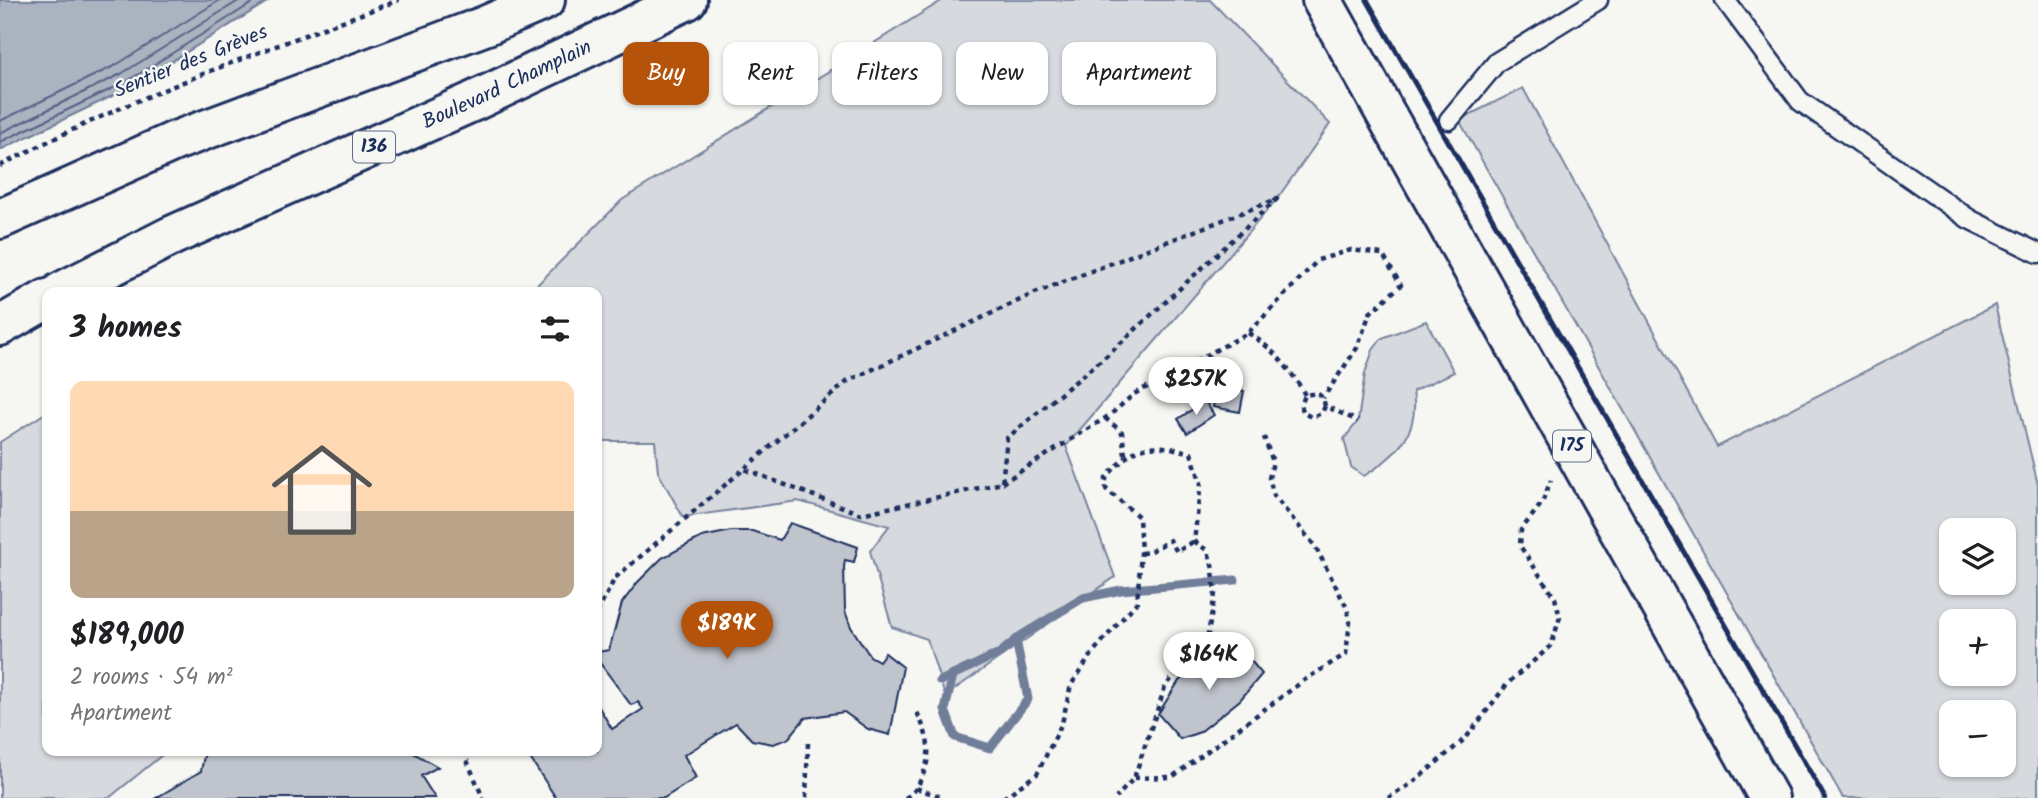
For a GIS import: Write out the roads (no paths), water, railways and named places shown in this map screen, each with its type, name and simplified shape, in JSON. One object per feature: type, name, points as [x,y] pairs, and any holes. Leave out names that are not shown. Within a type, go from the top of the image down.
[{"type":"main road","points":[[0,219],[175,141],[487,25],[545,0]]},
{"type":"main road","name":"Boulevard Champlain","points":[[71,287],[171,236],[449,113],[687,0]]},
{"type":"main road","name":"175","points":[[1322,0],[1769,798]]},
{"type":"main road","points":[[0,326],[42,302]]},
{"type":"lane","points":[[1449,120],[1497,62],[1598,0]]},
{"type":"lane","points":[[1725,0],[1800,101],[1969,219],[2038,253]]},
{"type":"water","points":[[0,0],[270,0],[129,88],[0,150]]},
{"type":"waterway","points":[[940,681],[1000,653],[1022,635],[1083,598],[1121,590],[1235,580]]},
{"type":"waterway","points":[[953,675],[945,710],[955,737],[990,748],[1028,699],[1016,640]]},
{"type":"railway","points":[[1367,0],[1825,798]]}]
